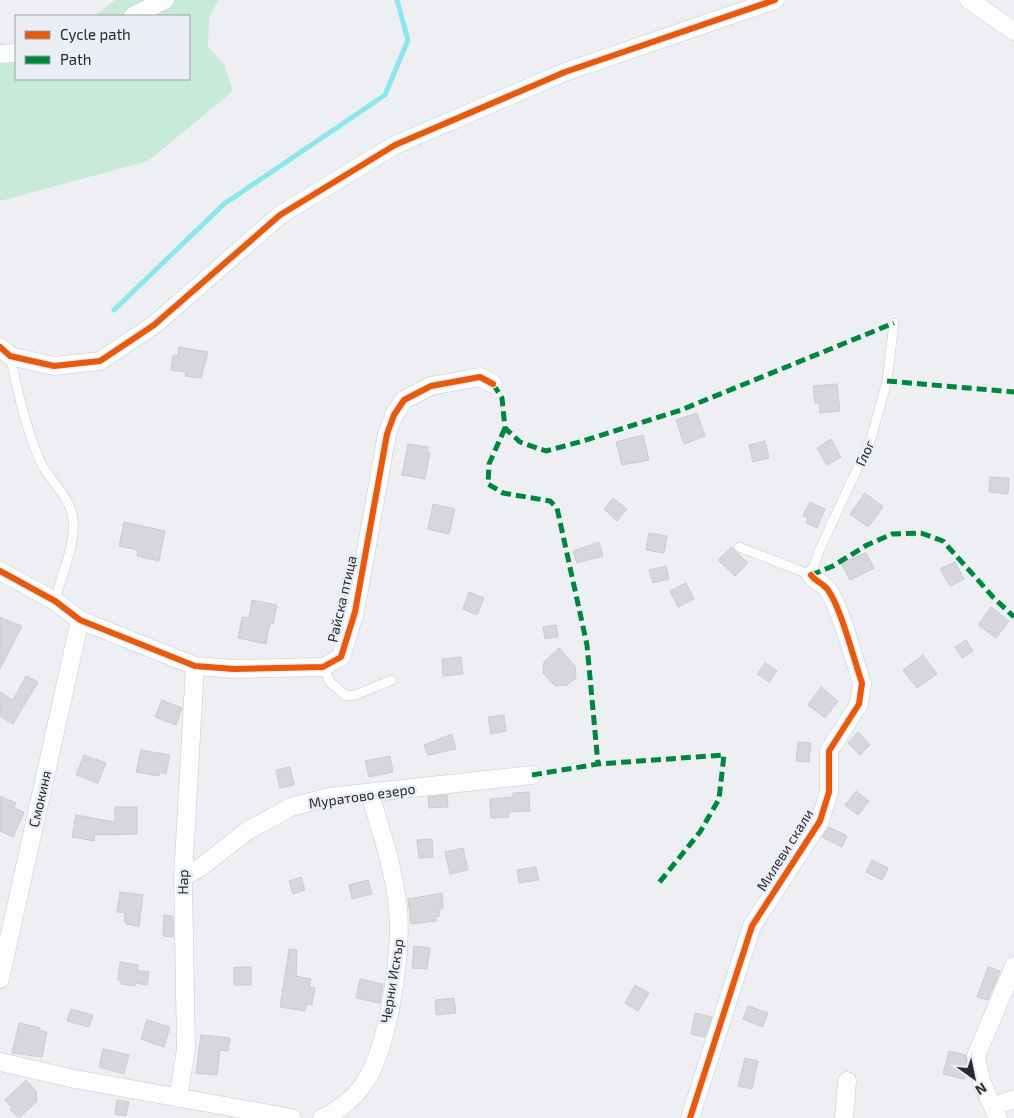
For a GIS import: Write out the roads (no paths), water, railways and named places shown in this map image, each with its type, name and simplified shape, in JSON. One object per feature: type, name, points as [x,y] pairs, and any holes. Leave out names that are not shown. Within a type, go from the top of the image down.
[{"type":"street","points":[[135,15],[165,0]]},
{"type":"street","points":[[5,352],[54,366],[100,361],[154,325],[280,215],[396,145],[565,72],[775,0]]},
{"type":"street","points":[[969,0],[1014,31]]},
{"type":"street","points":[[0,54],[15,53]]},
{"type":"street","name":"Райска птица","points":[[323,668],[342,657],[355,612],[387,434],[394,415],[404,400],[431,386],[480,377],[493,384]]},
{"type":"street","points":[[0,572],[55,601],[80,620],[196,666],[234,669],[323,668]]},
{"type":"street","name":"Милеви скали","points":[[690,1118],[752,926],[820,821],[829,792],[830,751],[859,704],[862,694],[862,683],[833,600],[823,584],[814,579],[810,574]]},
{"type":"street","name":"Смокиня","points":[[0,978],[80,620]]},
{"type":"street","name":"Нар","points":[[178,1098],[186,1049],[183,876],[196,666]]},
{"type":"street","name":"Муратово езеро","points":[[183,876],[201,867],[247,831],[291,807],[329,798],[532,775]]},
{"type":"street","name":"Черни Искър","points":[[322,1118],[338,1108],[363,1086],[371,1071],[382,1040],[393,988],[400,941],[398,907],[391,866],[370,794]]},
{"type":"street","points":[[1014,966],[976,1056],[981,1081],[996,1112],[1014,1099]]},
{"type":"street","points":[[0,1062],[75,1079],[292,1118]]},
{"type":"street","points":[[844,1118],[847,1081]]},
{"type":"lane","name":"Глог","points":[[810,574],[872,439],[887,381],[894,323]]},
{"type":"lane","points":[[5,352],[36,449],[42,463],[72,512],[72,538],[55,601]]},
{"type":"lane","name":"Милеви скали","points":[[739,547],[810,574]]},
{"type":"lane","points":[[323,668],[330,682],[346,696],[355,695],[392,680]]},
{"type":"waterway","points":[[114,310],[224,204],[385,95],[408,40],[397,0]]}]
